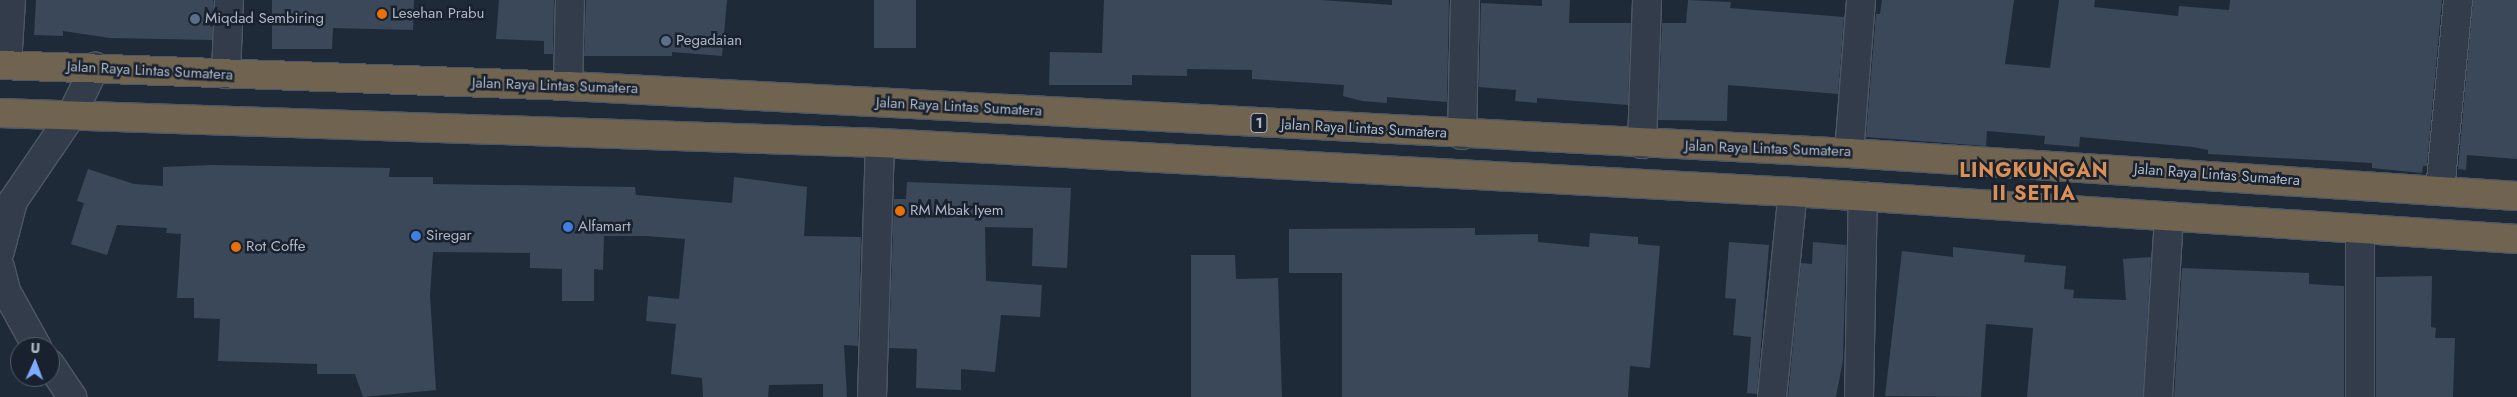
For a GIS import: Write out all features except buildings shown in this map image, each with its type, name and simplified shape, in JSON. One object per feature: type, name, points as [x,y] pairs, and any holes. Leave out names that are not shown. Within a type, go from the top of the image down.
[{"type":"highway","name":"Jalan Raya Lintas Sumatera","points":[[4,65],[568,86],[1462,135],[1849,152],[2517,196]]},
{"type":"highway","points":[[0,113],[880,142],[1863,196],[2517,239]]},
{"type":"street","points":[[4,65],[11,0]]},
{"type":"street","points":[[226,74],[229,0]]},
{"type":"street","points":[[568,86],[570,0]]},
{"type":"street","points":[[1462,135],[1465,0]]},
{"type":"street","points":[[1642,144],[1646,0]]},
{"type":"street","points":[[1849,152],[1861,0]]},
{"type":"street","points":[[2440,191],[2458,0]]},
{"type":"street","points":[[0,251],[13,201],[71,116],[95,68]]},
{"type":"street","points":[[872,397],[880,142]]},
{"type":"street","points":[[1772,397],[1793,192]]},
{"type":"street","points":[[1859,397],[1863,196]]},
{"type":"street","points":[[2158,397],[2169,216]]},
{"type":"street","points":[[2360,230],[2360,397]]},
{"type":"street","points":[[0,267],[6,291],[31,337]]},
{"type":"street","points":[[60,379],[72,397]]},
{"type":"place","name":"Lesehan Prabu","points":[[382,14]]},
{"type":"place","name":"Miqdad Sembiring","points":[[195,19]]},
{"type":"place","name":"Pegadaian","points":[[666,41]]},
{"type":"place","name":"RM Mbak Iyem","points":[[900,211]]},
{"type":"place","name":"Alfamart","points":[[568,227]]},
{"type":"place","name":"Siregar","points":[[416,236]]},
{"type":"place","name":"Rot Coffe","points":[[236,247]]},
{"type":"district","name":"LINGKUNGAN II SETIA","points":[[2034,182]]}]
